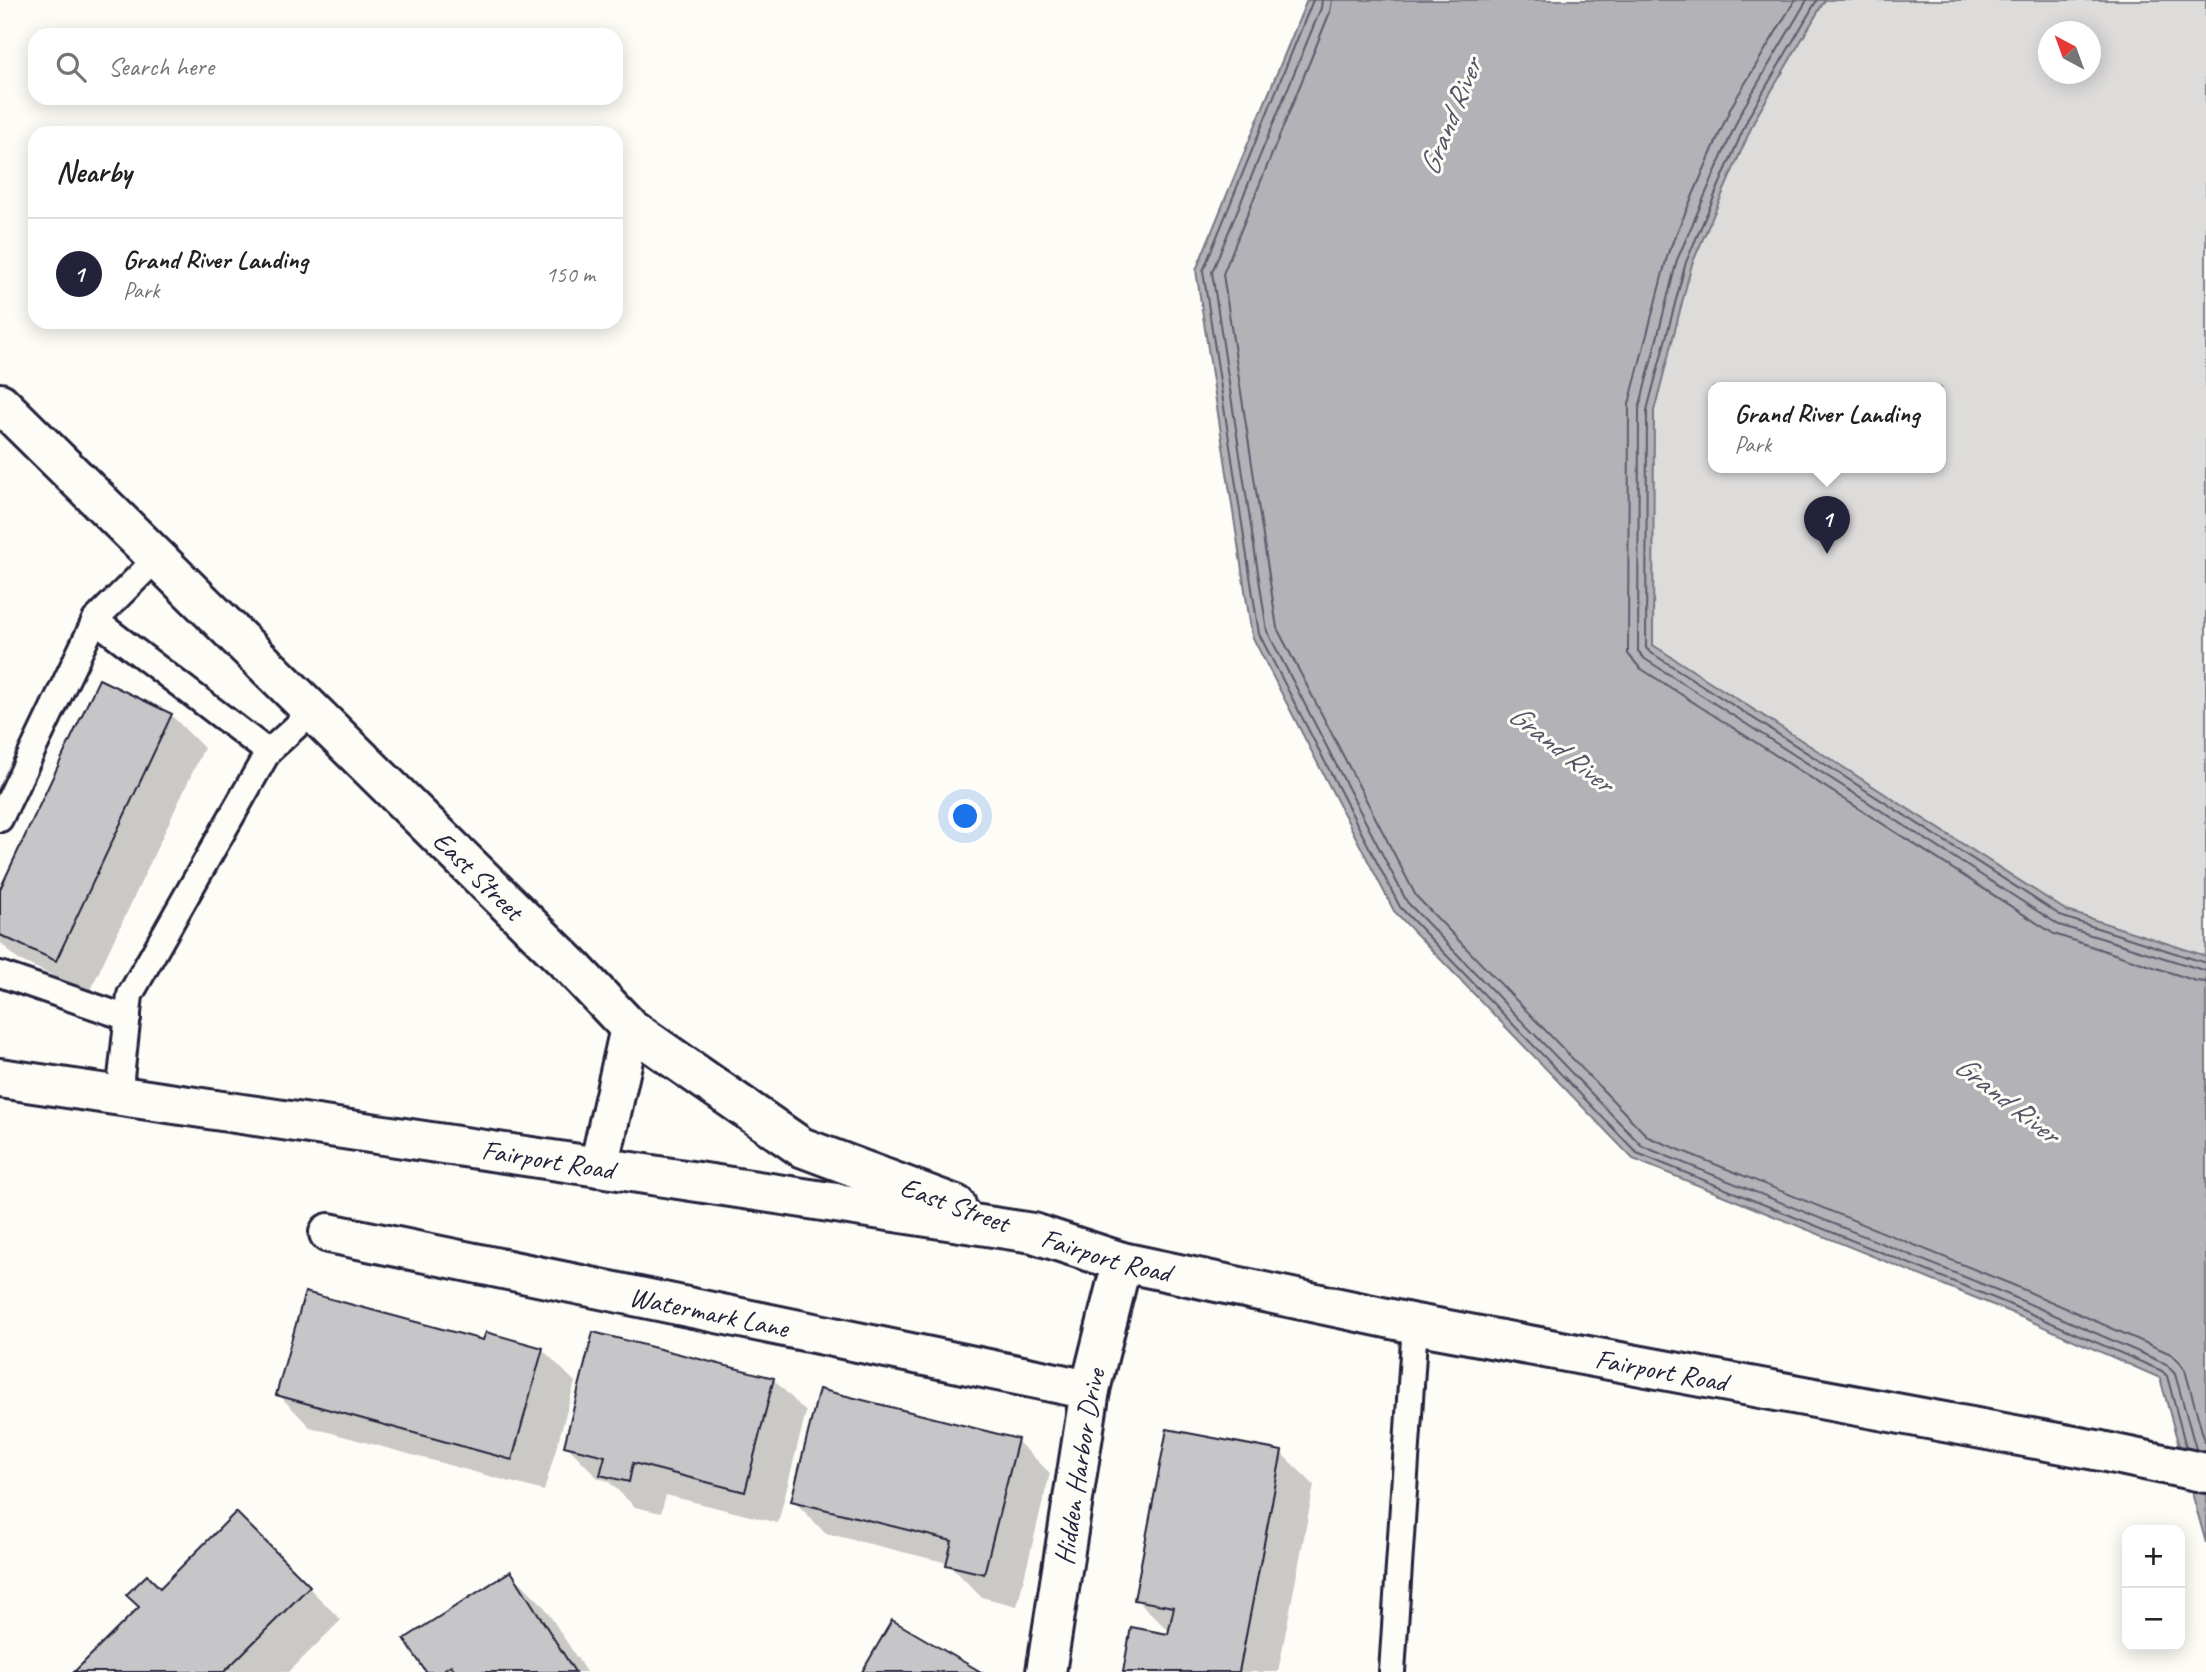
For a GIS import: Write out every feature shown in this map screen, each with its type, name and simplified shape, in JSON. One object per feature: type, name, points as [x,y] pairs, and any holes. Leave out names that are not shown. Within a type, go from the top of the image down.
[{"type":"main road","name":"East Street","points":[[0,403],[573,968],[630,1028],[801,1147],[1033,1233]]},
{"type":"main road","points":[[599,1167],[630,1028]]},
{"type":"main road","name":"Fairport Road","points":[[0,1078],[1033,1233],[1122,1262],[1415,1324],[2101,1451],[2206,1473]]},
{"type":"main road","name":"Watermark Lane","points":[[329,1233],[1090,1390]]},
{"type":"main road","name":"Hidden Harbor Drive","points":[[1046,1672],[1090,1390],[1122,1262]]},
{"type":"lane","points":[[0,819],[95,620],[157,558]]},
{"type":"lane","points":[[95,620],[268,752]]},
{"type":"lane","points":[[119,1096],[130,995],[268,752],[313,711]]},
{"type":"lane","points":[[0,974],[128,1018]]},
{"type":"lane","points":[[1392,1672],[1415,1324]]},
{"type":"shaded area","points":[[1535,0],[2206,0],[2206,1098],[1468,635]]},
{"type":"water","name":"Grand River","points":[[1307,0],[1825,0],[1755,119],[1692,264],[1654,411],[1653,645],[2067,911],[2206,956],[2206,1543],[2160,1378],[2003,1309],[1633,1159],[1394,911],[1252,636],[1196,270]]},
{"type":"building","points":[[99,679],[172,714],[56,961],[0,935],[0,889]]},
{"type":"building","points":[[305,1292],[483,1340],[486,1332],[543,1348],[512,1460],[276,1395]]},
{"type":"building","points":[[593,1332],[774,1378],[745,1492],[633,1463],[629,1482],[600,1475],[605,1456],[564,1446]]},
{"type":"building","points":[[819,1389],[1018,1439],[984,1574],[946,1565],[952,1541],[791,1501]]},
{"type":"building","points":[[1167,1429],[1282,1451],[1239,1672],[1123,1672],[1131,1627],[1168,1634],[1174,1607],[1134,1600]]},
{"type":"building","points":[[236,1512],[310,1586],[224,1672],[74,1672],[139,1607],[126,1595],[147,1575],[160,1588]]},
{"type":"building","points":[[511,1571],[575,1672],[456,1672],[451,1665],[440,1672],[426,1672],[404,1639]]},
{"type":"building","points":[[892,1620],[981,1672],[862,1672]]},
{"type":"place","name":"Grand River Landing","points":[[1827,554]]}]
